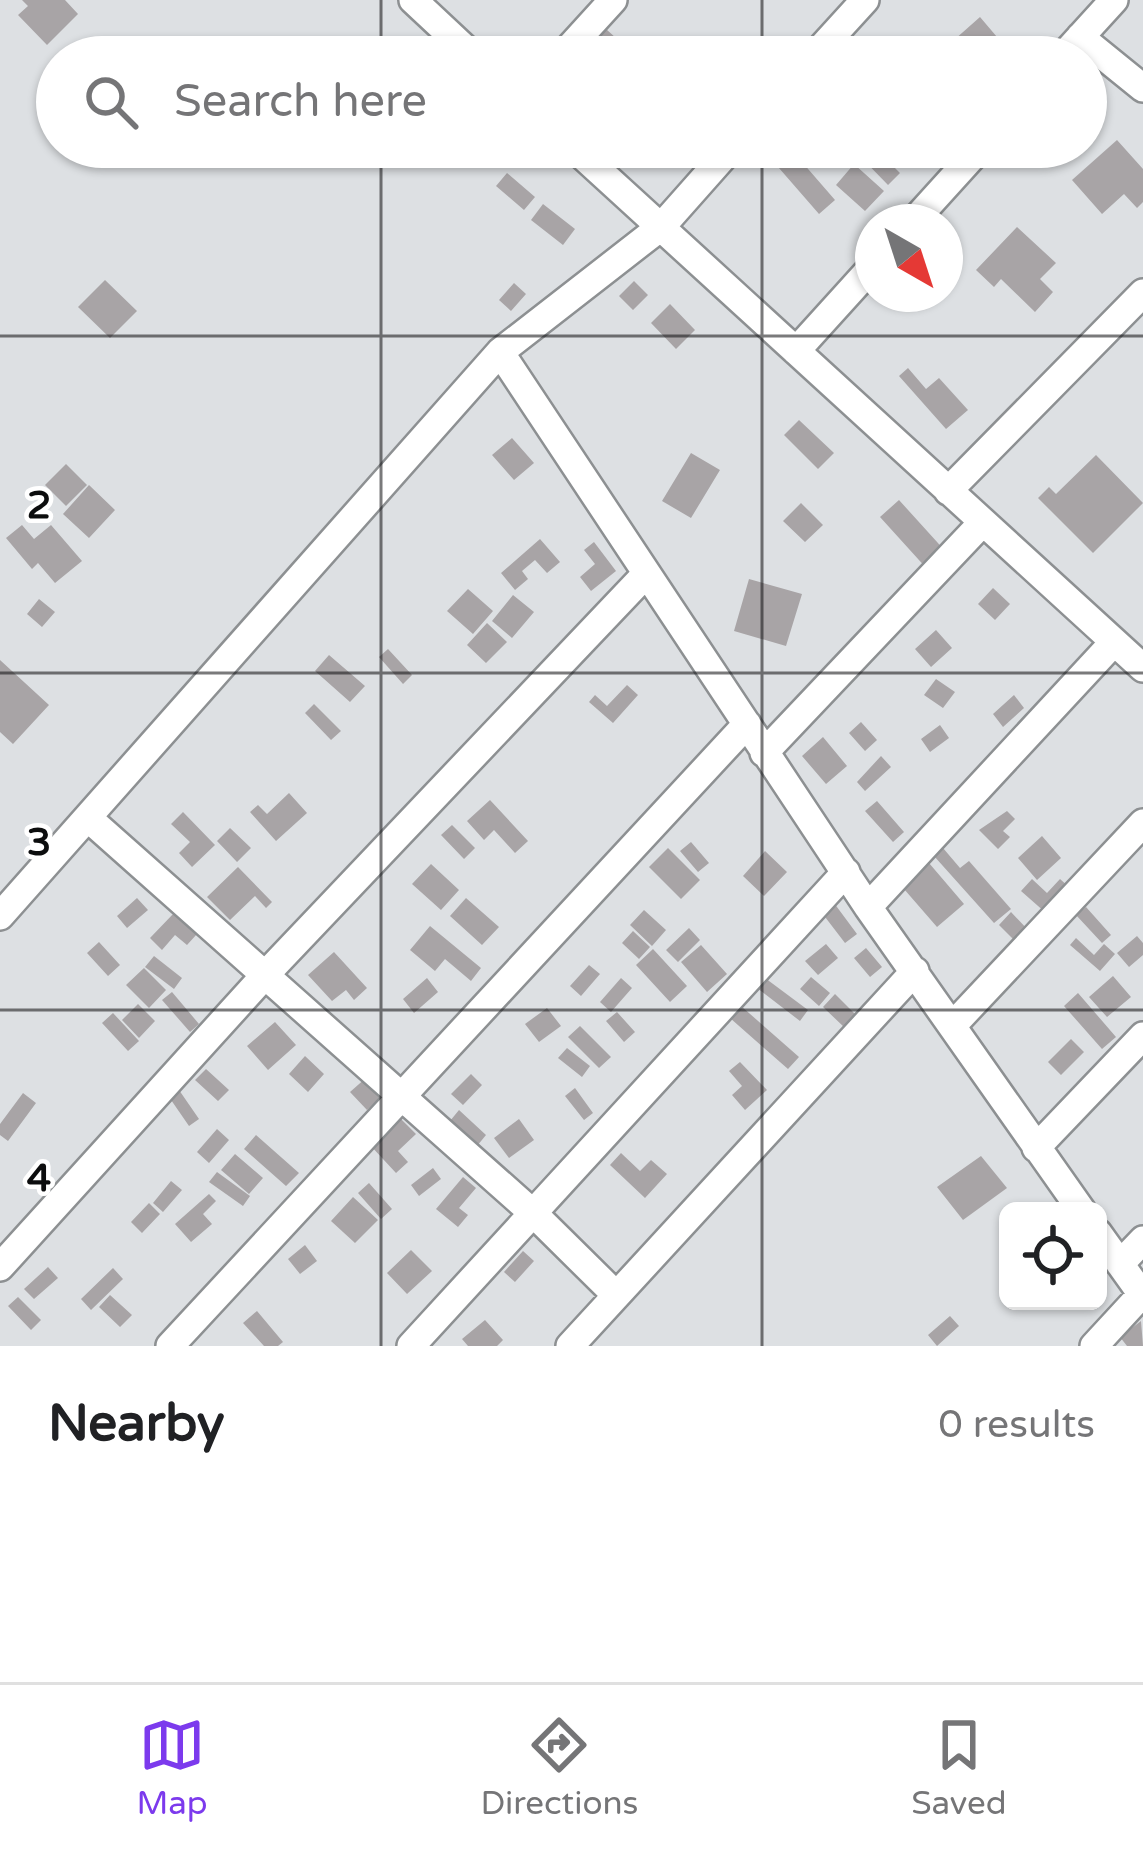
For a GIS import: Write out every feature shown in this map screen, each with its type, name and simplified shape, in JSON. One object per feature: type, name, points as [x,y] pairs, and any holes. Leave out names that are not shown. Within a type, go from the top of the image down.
[{"type":"street","points":[[413,0],[452,36]]},
{"type":"street","points":[[580,36],[613,0]]},
{"type":"street","points":[[833,36],[865,0]]},
{"type":"street","points":[[1081,36],[1114,0]]},
{"type":"street","points":[[1107,68],[1143,88]]},
{"type":"street","points":[[597,168],[1143,668]]},
{"type":"street","points":[[0,916],[500,352],[662,226],[713,168]]},
{"type":"street","points":[[929,204],[962,168]]},
{"type":"street","points":[[796,351],[855,286]]},
{"type":"street","points":[[948,491],[1143,293]]},
{"type":"street","points":[[500,352],[868,907],[1075,1202]]},
{"type":"street","points":[[764,753],[982,522]]},
{"type":"street","points":[[0,1267],[266,974],[645,575]]},
{"type":"street","points":[[868,907],[1114,642]]},
{"type":"street","points":[[170,1346],[747,724]]},
{"type":"street","points":[[88,818],[534,1214],[616,1295]]},
{"type":"street","points":[[952,1026],[1143,824]]},
{"type":"street","points":[[410,1346],[846,872]]},
{"type":"street","points":[[570,1346],[915,971]]},
{"type":"street","points":[[1036,1148],[1143,1036]]},
{"type":"street","points":[[1120,1264],[1143,1240]]},
{"type":"street","points":[[1094,1346],[1142,1295],[1107,1246]]},
{"type":"building","points":[[22,0],[65,0],[78,14],[56,36],[38,36],[18,15],[28,6]]},
{"type":"building","points":[[980,17],[996,36],[959,36]]},
{"type":"building","points":[[1117,140],[1143,169],[1143,202],[1137,208],[1124,194],[1102,214],[1072,180],[1086,168],[1107,168],[1107,149]]},
{"type":"building","points":[[779,168],[807,168],[835,200],[819,214]]},
{"type":"building","points":[[851,168],[858,168],[884,191],[872,204],[857,204],[836,185]]},
{"type":"building","points":[[871,168],[895,168],[900,173],[888,185]]},
{"type":"building","points":[[507,173],[535,197],[524,210],[496,186]]},
{"type":"building","points":[[543,204],[575,229],[563,245],[531,220]]},
{"type":"building","points":[[1017,227],[1056,263],[1040,279],[1053,292],[1035,312],[1001,279],[994,287],[976,270]]},
{"type":"building","points":[[105,280],[137,311],[110,338],[78,307]]},
{"type":"building","points":[[634,281],[648,295],[633,310],[619,296]]},
{"type":"building","points":[[514,283],[526,294],[511,311],[499,300]]},
{"type":"building","points":[[670,304],[695,330],[676,349],[651,323]]},
{"type":"building","points":[[908,368],[926,389],[939,378],[968,410],[946,429],[899,376]]},
{"type":"building","points":[[799,420],[834,453],[818,469],[784,435]]},
{"type":"building","points":[[512,438],[534,463],[514,480],[492,455]]},
{"type":"building","points":[[691,453],[720,470],[691,518],[662,501]]},
{"type":"building","points":[[1096,455],[1143,503],[1093,553],[1038,498],[1049,487],[1056,494]]},
{"type":"building","points":[[66,464],[87,485],[66,506],[45,485]]},
{"type":"building","points":[[89,485],[115,510],[89,538],[63,514]]},
{"type":"building","points":[[899,500],[947,553],[928,570],[880,517]]},
{"type":"building","points":[[801,503],[823,525],[805,542],[783,521]]},
{"type":"building","points":[[22,525],[34,539],[51,525],[82,561],[55,583],[38,563],[32,569],[6,538]]},
{"type":"building","points":[[540,539],[560,562],[547,573],[535,560],[522,571],[528,579],[515,590],[501,573]]},
{"type":"building","points":[[594,542],[616,571],[591,591],[580,577],[595,564],[584,550]]},
{"type":"building","points":[[749,579],[802,594],[786,646],[734,631]]},
{"type":"building","points":[[993,588],[1010,604],[995,620],[978,604]]},
{"type":"building","points":[[468,589],[493,611],[473,634],[447,611]]},
{"type":"building","points":[[513,595],[534,612],[512,638],[492,621]]},
{"type":"building","points":[[39,599],[55,612],[42,627],[27,614]]},
{"type":"building","points":[[487,623],[507,642],[486,663],[467,645]]},
{"type":"building","points":[[936,630],[952,648],[931,667],[915,649]]},
{"type":"building","points":[[388,649],[412,675],[403,684],[379,657]]},
{"type":"building","points":[[329,655],[365,686],[350,702],[315,671]]},
{"type":"building","points":[[0,660],[49,705],[13,744],[0,732]]},
{"type":"building","points":[[936,679],[955,692],[943,708],[924,695]]},
{"type":"building","points":[[627,685],[638,695],[613,723],[589,702],[595,695],[607,706]]},
{"type":"building","points":[[1014,695],[1024,708],[1003,727],[993,714]]},
{"type":"building","points":[[314,704],[341,731],[331,740],[305,713]]},
{"type":"building","points":[[861,722],[877,740],[865,751],[849,733]]},
{"type":"building","points":[[940,725],[949,738],[930,752],[921,739]]},
{"type":"building","points":[[823,737],[847,766],[826,784],[802,756]]},
{"type":"building","points":[[881,756],[891,767],[865,791],[857,782]]},
{"type":"building","points":[[289,793],[307,813],[276,841],[250,812],[258,805],[267,814]]},
{"type":"building","points":[[490,800],[528,841],[515,853],[494,830],[484,840],[467,821]]},
{"type":"building","points":[[877,801],[904,832],[893,842],[865,811]]},
{"type":"building","points":[[1007,811],[1015,819],[1003,831],[1010,837],[998,849],[979,830]]},
{"type":"building","points":[[183,812],[215,845],[192,867],[179,853],[190,842],[171,824]]},
{"type":"building","points":[[452,825],[475,848],[464,859],[441,835]]},
{"type":"building","points":[[230,828],[251,848],[237,862],[217,841]]},
{"type":"building","points":[[1042,836],[1061,858],[1037,880],[1018,858]]},
{"type":"building","points":[[691,842],[709,863],[698,872],[680,851]]},
{"type":"building","points":[[668,848],[700,880],[681,899],[649,867]]},
{"type":"building","points":[[943,848],[960,868],[969,861],[1011,909],[994,923],[934,856]]},
{"type":"building","points":[[765,851],[787,872],[764,896],[743,876]]},
{"type":"building","points":[[929,863],[964,904],[937,927],[904,889]]},
{"type":"building","points":[[431,864],[459,890],[441,910],[412,884]]},
{"type":"building","points":[[238,867],[272,902],[266,908],[255,896],[230,920],[207,897]]},
{"type":"building","points":[[1032,879],[1047,893],[1060,879],[1069,887],[1046,913],[1021,891]]},
{"type":"building","points":[[137,898],[148,910],[127,928],[117,916]]},
{"type":"building","points":[[466,898],[499,927],[482,945],[450,916]]},
{"type":"building","points":[[834,903],[857,934],[845,943],[822,913]]},
{"type":"building","points":[[1086,907],[1111,935],[1102,943],[1076,915]]},
{"type":"building","points":[[644,910],[666,930],[652,946],[630,925]]},
{"type":"building","points":[[1011,912],[1029,931],[1017,943],[999,925]]},
{"type":"building","points":[[174,913],[197,934],[187,945],[175,935],[162,950],[150,938]]},
{"type":"building","points":[[430,926],[481,968],[471,981],[445,959],[435,971],[410,950]]},
{"type":"building","points":[[689,928],[700,940],[678,962],[666,950]]},
{"type":"building","points":[[633,931],[650,947],[639,959],[622,943]]},
{"type":"building","points":[[1137,936],[1143,943],[1143,955],[1129,967],[1117,953]]},
{"type":"building","points":[[1076,938],[1094,955],[1104,944],[1115,954],[1100,971],[1070,945]]},
{"type":"building","points":[[99,942],[120,965],[108,976],[87,953]]},
{"type":"building","points":[[826,944],[838,958],[818,975],[805,961]]},
{"type":"building","points":[[701,945],[727,974],[707,992],[681,962]]},
{"type":"building","points":[[866,948],[882,967],[870,977],[854,958]]},
{"type":"building","points":[[653,949],[687,986],[670,1002],[636,965]]},
{"type":"building","points":[[334,952],[367,988],[354,1000],[346,990],[332,1001],[308,975]]},
{"type":"building","points":[[154,956],[182,978],[174,989],[145,967]]},
{"type":"building","points":[[589,965],[600,974],[581,996],[570,986]]},
{"type":"building","points":[[144,968],[166,990],[149,1008],[126,985]]},
{"type":"building","points":[[1113,976],[1131,997],[1107,1017],[1089,997]]},
{"type":"building","points":[[811,977],[830,993],[819,1006],[800,989]]},
{"type":"building","points":[[427,978],[438,992],[414,1013],[403,999]]},
{"type":"building","points":[[621,978],[632,988],[611,1012],[600,1002]]},
{"type":"building","points":[[765,978],[808,1010],[800,1021],[757,988]]},
{"type":"building","points":[[172,992],[199,1024],[190,1032],[162,1000]]},
{"type":"building","points":[[1078,993],[1116,1037],[1102,1049],[1064,1006]]},
{"type":"building","points":[[835,994],[857,1016],[845,1028],[823,1007]]},
{"type":"building","points":[[138,1004],[155,1021],[139,1038],[122,1020]]},
{"type":"building","points":[[741,1006],[799,1057],[788,1069],[730,1018]]},
{"type":"building","points":[[547,1008],[561,1026],[539,1042],[525,1024]]},
{"type":"building","points":[[617,1012],[635,1032],[624,1042],[606,1021]]},
{"type":"building","points":[[113,1013],[139,1041],[128,1051],[102,1023]]},
{"type":"building","points":[[275,1022],[296,1045],[268,1070],[247,1046]]},
{"type":"building","points":[[580,1026],[611,1057],[599,1068],[568,1037]]},
{"type":"building","points":[[1071,1039],[1084,1052],[1061,1075],[1048,1062]]},
{"type":"building","points":[[567,1048],[590,1066],[582,1077],[558,1058]]},
{"type":"building","points":[[305,1056],[324,1074],[308,1092],[289,1074]]},
{"type":"building","points":[[740,1062],[767,1090],[745,1110],[732,1095],[742,1086],[729,1071]]},
{"type":"building","points":[[206,1069],[229,1090],[218,1101],[195,1080]]},
{"type":"building","points":[[471,1074],[482,1085],[463,1105],[451,1094]]},
{"type":"building","points":[[367,1077],[384,1095],[367,1110],[350,1092]]},
{"type":"building","points":[[575,1088],[593,1113],[584,1120],[565,1096]]},
{"type":"building","points":[[179,1090],[199,1119],[189,1126],[169,1097]]},
{"type":"building","points":[[23,1093],[36,1103],[8,1141],[0,1135],[0,1124]]},
{"type":"building","points":[[459,1110],[486,1135],[477,1146],[450,1121]]},
{"type":"building","points":[[401,1119],[416,1134],[398,1151],[408,1162],[396,1173],[370,1145]]},
{"type":"building","points":[[519,1119],[534,1140],[509,1158],[494,1138]]},
{"type":"building","points":[[217,1129],[229,1140],[209,1163],[197,1152]]},
{"type":"building","points":[[256,1135],[299,1173],[286,1186],[244,1149]]},
{"type":"building","points":[[621,1153],[640,1171],[651,1160],[667,1174],[645,1198],[610,1165]]},
{"type":"building","points":[[235,1154],[263,1178],[249,1194],[221,1170]]},
{"type":"building","points":[[981,1156],[1007,1188],[963,1220],[937,1187]]},
{"type":"building","points":[[433,1168],[441,1179],[419,1196],[411,1185]]},
{"type":"building","points":[[217,1172],[250,1196],[243,1206],[209,1182]]},
{"type":"building","points":[[463,1177],[476,1188],[459,1208],[468,1215],[458,1227],[436,1209]]},
{"type":"building","points":[[171,1181],[182,1190],[163,1212],[153,1203]]},
{"type":"building","points":[[369,1183],[392,1209],[381,1219],[358,1193]]},
{"type":"building","points":[[209,1194],[216,1201],[203,1214],[212,1224],[191,1242],[175,1224]]},
{"type":"building","points":[[353,1197],[378,1220],[355,1243],[331,1221]]},
{"type":"building","points":[[149,1203],[160,1214],[142,1233],[131,1222]]},
{"type":"building","points":[[305,1245],[317,1261],[300,1274],[288,1259]]},
{"type":"building","points":[[411,1250],[432,1271],[407,1294],[387,1273]]},
{"type":"building","points":[[523,1251],[534,1261],[515,1282],[504,1272]]},
{"type":"building","points":[[48,1267],[58,1278],[34,1299],[24,1289]]},
{"type":"building","points":[[113,1268],[123,1279],[91,1310],[81,1299]]},
{"type":"building","points":[[110,1295],[132,1315],[120,1327],[99,1307]]},
{"type":"building","points":[[18,1297],[41,1320],[31,1330],[8,1306]]},
{"type":"building","points":[[257,1311],[283,1342],[278,1346],[264,1346],[243,1323]]},
{"type":"building","points":[[950,1316],[959,1326],[937,1346],[928,1335]]},
{"type":"building","points":[[485,1320],[503,1340],[497,1346],[468,1346],[462,1339]]},
{"type":"building","points":[[1141,1321],[1143,1346],[1127,1346],[1120,1337]]}]
